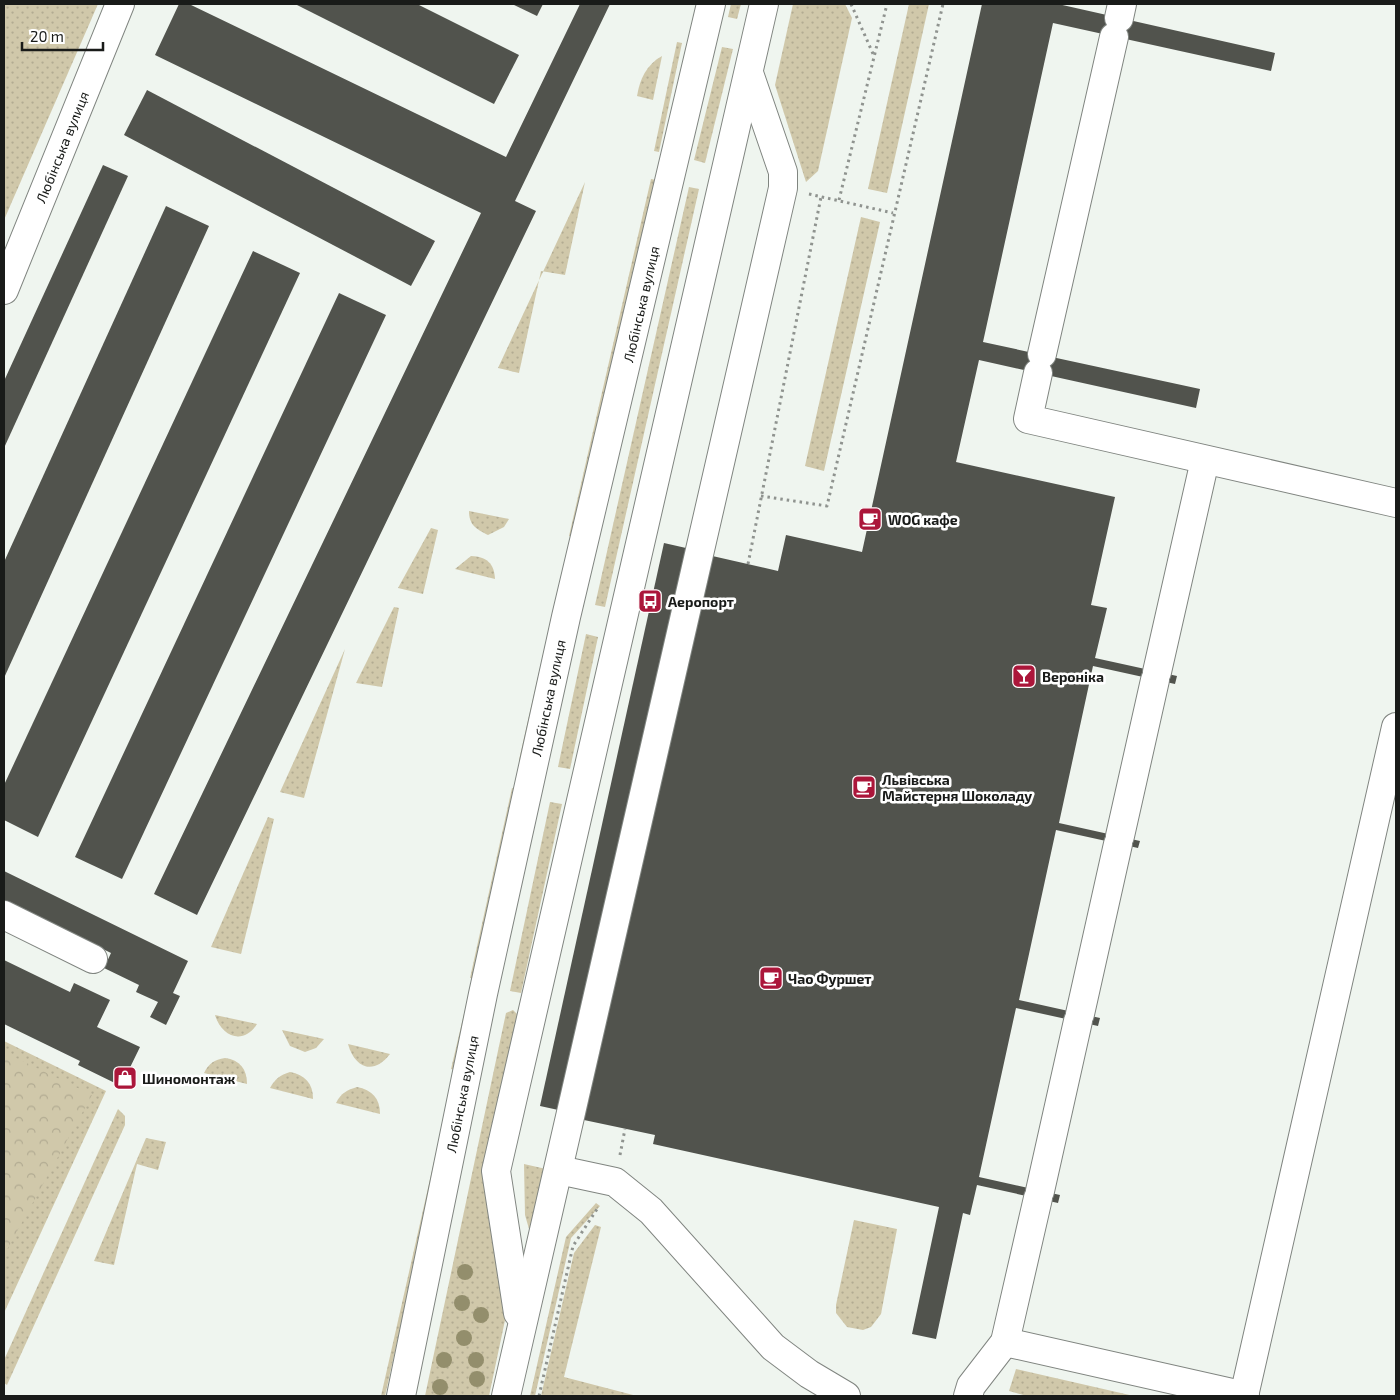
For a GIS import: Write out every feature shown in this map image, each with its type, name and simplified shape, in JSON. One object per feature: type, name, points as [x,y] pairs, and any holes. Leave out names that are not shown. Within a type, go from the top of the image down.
[{"type":"street","name":"Любінська вулиця","points":[[4,290],[120,4]]},
{"type":"street","name":"Любінська вулиця","points":[[401,1396],[483,994],[566,617],[710,4]]},
{"type":"street","points":[[520,1327],[496,1171],[764,4]]},
{"type":"street","points":[[1118,20],[1028,419],[1396,503]]},
{"type":"street","points":[[506,1396],[520,1327],[559,1170],[783,188],[783,172],[749,73]]},
{"type":"street","points":[[968,1396],[971,1386],[1005,1342],[1205,460]]},
{"type":"street","points":[[1005,1342],[1245,1396],[1396,728]]},
{"type":"street","points":[[4,915],[93,959]]},
{"type":"street","points":[[559,1170],[615,1182],[651,1211],[773,1347],[809,1374],[846,1396]]},
{"type":"path","points":[[851,4],[874,56]]},
{"type":"path","points":[[839,200],[887,4]]},
{"type":"path","points":[[761,496],[827,506],[893,213],[943,4]]},
{"type":"path","points":[[809,194],[893,213]]},
{"type":"path","points":[[748,564],[821,196]]},
{"type":"path","points":[[540,1396],[573,1246],[615,1182]]},
{"type":"green space","points":[[4,4],[98,4],[4,220]]},
{"type":"green space","points":[[731,4],[741,4],[737,19],[728,17]]},
{"type":"green space","points":[[793,4],[845,4],[852,18],[818,171],[806,182],[775,85]]},
{"type":"green space","points":[[909,4],[929,4],[887,193],[868,189]]},
{"type":"green space","points":[[677,42],[682,43],[659,152],[654,151]]},
{"type":"green space","points":[[722,47],[733,49],[705,163],[694,160]]},
{"type":"green space","points":[[662,56],[653,100],[637,96],[640,84],[648,68]]},
{"type":"green space","points":[[651,179],[656,180],[574,537],[569,536]]},
{"type":"green space","points":[[585,182],[565,275],[543,271]]},
{"type":"green space","points":[[689,187],[699,189],[605,607],[595,605]]},
{"type":"green space","points":[[861,217],[880,222],[824,471],[805,466]]},
{"type":"green space","points":[[539,280],[519,373],[498,368]]},
{"type":"green space","points":[[469,511],[509,519],[504,527],[488,535],[474,526],[470,520]]},
{"type":"green space","points":[[431,528],[438,530],[423,594],[398,588]]},
{"type":"green space","points":[[471,556],[485,559],[489,562],[495,579],[455,569]]},
{"type":"green space","points":[[394,607],[399,608],[382,687],[356,683]]},
{"type":"green space","points":[[549,628],[553,629],[523,761],[519,760]]},
{"type":"green space","points":[[586,634],[598,637],[570,769],[558,767]]},
{"type":"green space","points":[[345,649],[304,798],[280,792]]},
{"type":"green space","points":[[512,788],[517,789],[475,979],[470,978]]},
{"type":"green space","points":[[550,802],[562,804],[521,993],[510,991]]},
{"type":"green space","points":[[268,817],[274,819],[241,954],[211,947]]},
{"type":"green space","points":[[467,1001],[471,1002],[455,1070],[451,1069]]},
{"type":"green space","points":[[513,1010],[517,1014],[486,1167],[508,1306],[489,1396],[425,1396],[506,1013]]},
{"type":"green space","points":[[215,1015],[257,1024],[245,1035],[233,1036],[222,1028]]},
{"type":"green space","points":[[282,1030],[324,1039],[316,1048],[305,1052],[290,1046]]},
{"type":"green space","points":[[4,1041],[106,1091],[4,1313]]},
{"type":"green space","points":[[348,1044],[390,1054],[378,1065],[366,1066],[360,1064],[355,1059]]},
{"type":"green space","points":[[4,1052],[92,1095],[4,1255]]},
{"type":"green space","points":[[225,1058],[235,1061],[242,1066],[246,1074],[247,1084],[204,1073],[212,1062]]},
{"type":"green space","points":[[290,1072],[300,1075],[310,1084],[313,1099],[270,1088],[283,1074]]},
{"type":"green space","points":[[357,1087],[367,1090],[377,1099],[380,1114],[336,1103],[345,1092]]},
{"type":"green space","points":[[118,1109],[125,1116],[125,1125],[7,1385],[4,1383],[4,1360]]},
{"type":"green space","points":[[442,1126],[445,1127],[385,1396],[381,1396]]},
{"type":"green space","points":[[146,1138],[166,1142],[158,1170],[137,1164],[114,1265],[94,1261]]},
{"type":"green space","points":[[524,1164],[546,1169],[531,1236],[525,1215]]},
{"type":"green space","points":[[596,1203],[600,1206],[571,1238],[535,1396],[530,1396],[566,1237]]},
{"type":"green space","points":[[854,1220],[897,1229],[881,1314],[871,1327],[863,1330],[847,1327],[836,1313],[836,1305]]},
{"type":"green space","points":[[595,1225],[601,1227],[564,1377],[637,1396],[541,1396],[574,1253]]},
{"type":"green space","points":[[1016,1369],[1134,1396],[1027,1396],[1009,1391]]},
{"type":"building","points":[[179,4],[189,4],[506,157],[580,4],[610,4],[515,201],[536,211],[197,915],[154,894],[481,213],[155,55]]},
{"type":"building","points":[[295,4],[417,4],[519,55],[494,104]]},
{"type":"building","points":[[512,4],[543,4],[537,16]]},
{"type":"building","points":[[982,4],[1058,4],[1275,53],[1271,71],[1053,23],[983,342],[1200,389],[1196,408],[979,360],[956,462],[1115,497],[1091,605],[1107,608],[1095,658],[1177,676],[1175,684],[1093,666],[1059,823],[1140,841],[1138,848],[1056,830],[1019,1000],[1100,1018],[1098,1026],[1016,1008],[979,1177],[1060,1195],[1058,1203],[977,1185],[970,1215],[963,1213],[936,1339],[912,1334],[939,1207],[653,1144],[655,1135],[584,1120],[708,555],[778,571],[786,535],[862,552]]},
{"type":"building","points":[[147,90],[435,241],[411,286],[124,135]]},
{"type":"building","points":[[103,165],[128,176],[4,448],[4,381]]},
{"type":"building","points":[[166,206],[209,226],[4,678],[4,562]]},
{"type":"building","points":[[253,251],[300,273],[38,837],[4,820],[4,785]]},
{"type":"building","points":[[339,293],[386,315],[122,879],[75,857]]},
{"type":"building","points":[[664,543],[686,548],[563,1111],[540,1106]]},
{"type":"building","points":[[4,871],[188,961],[173,993],[180,996],[166,1025],[150,1017],[158,1002],[136,992],[139,985],[104,968],[111,953],[4,900]]},
{"type":"building","points":[[4,960],[70,992],[74,983],[110,1000],[97,1027],[140,1047],[121,1086],[78,1065],[80,1061],[4,1024]]},
{"type":"place","name":"WOG кафе","points":[[870,519]]},
{"type":"place","name":"Аеропорт","points":[[650,601]]},
{"type":"place","name":"Вероніка","points":[[1024,676]]},
{"type":"place","name":"Львівська Майстерня Шоколаду","points":[[864,787]]},
{"type":"place","name":"Чао Фуршет","points":[[771,978]]},
{"type":"place","name":"Шиномонтаж","points":[[125,1078]]}]
